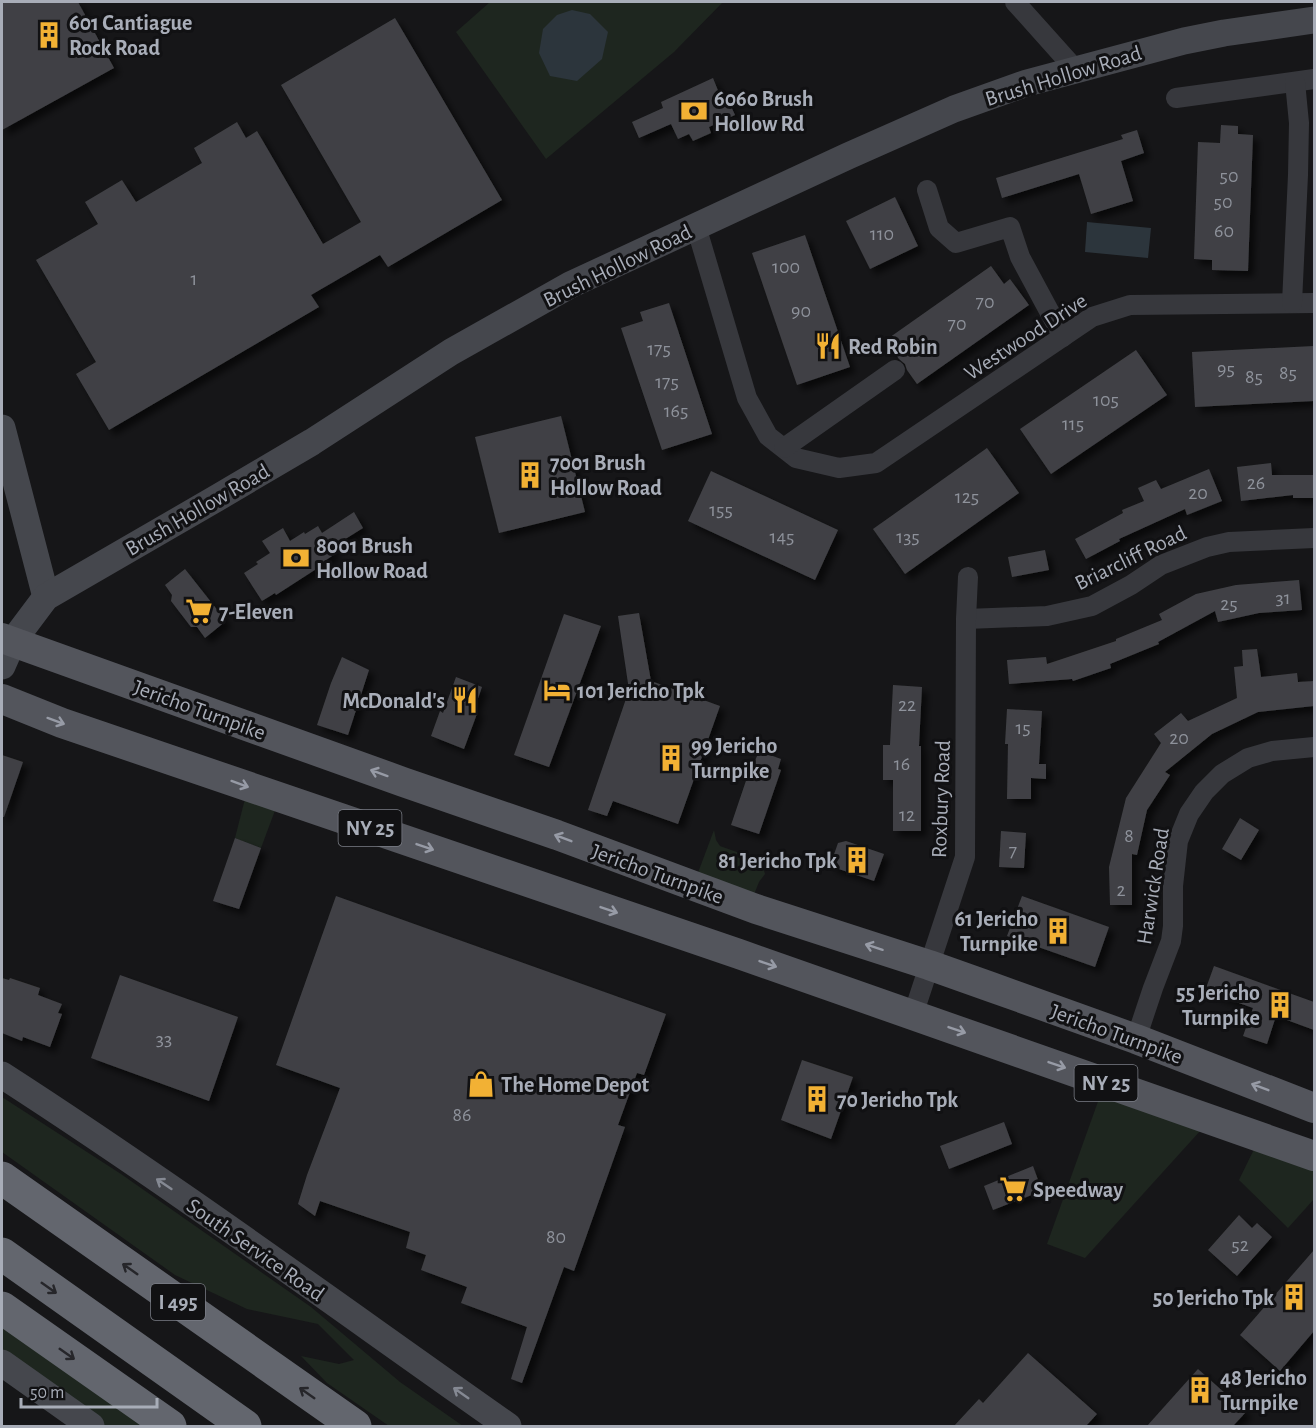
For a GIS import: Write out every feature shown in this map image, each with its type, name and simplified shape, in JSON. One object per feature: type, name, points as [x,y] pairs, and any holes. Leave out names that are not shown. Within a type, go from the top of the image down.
[{"type":"highway","name":"I 495","points":[[2,1178],[355,1426]]},
{"type":"highway","name":"I 495","points":[[2,1254],[245,1426]]},
{"type":"highway","points":[[2,1308],[170,1426]]},
{"type":"main road","name":"Brush Hollow Road","points":[[5,648],[46,597],[312,442],[451,352],[570,285],[954,109],[1027,83],[1163,46],[1202,37],[1314,20]]},
{"type":"main road","points":[[2,428],[46,597]]},
{"type":"main road","name":"Jericho Turnpike","points":[[5,648],[294,743],[557,835],[756,909],[929,964],[1314,1108]]},
{"type":"main road","name":"NY 25","points":[[2,699],[62,723],[718,947],[1314,1156]]},
{"type":"main road","name":"South Service Road","points":[[2,1075],[199,1208],[508,1426]]},
{"type":"main road","points":[[2,1363],[91,1426]]},
{"type":"street","points":[[1015,2],[1075,69]]},
{"type":"street","points":[[1176,98],[1314,79]]},
{"type":"street","points":[[1292,303],[1299,123],[1295,81]]},
{"type":"street","points":[[927,190],[939,228],[956,243],[1010,227],[1020,256],[1063,337]]},
{"type":"street","name":"Westwood Drive","points":[[696,226],[747,398],[768,436],[796,458],[839,468],[876,463],[1092,317],[1130,305],[1314,303]]},
{"type":"street","points":[[784,448],[896,370]]},
{"type":"street","name":"Briarcliff Road","points":[[966,618],[1047,616],[1092,606],[1131,585],[1161,565],[1207,547],[1229,542],[1314,538]]},
{"type":"street","name":"Roxbury Road","points":[[913,1015],[965,857],[968,577]]},
{"type":"street","name":"Harwick Road","points":[[1136,1040],[1171,941],[1173,886],[1179,841],[1189,814],[1204,792],[1222,774],[1248,758],[1272,751],[1314,747]]},
{"type":"shaded area","points":[[490,2],[723,2],[674,52],[546,159],[456,32]]},
{"type":"shaded area","points":[[572,10],[590,14],[608,32],[602,59],[577,81],[550,76],[539,53],[543,29],[557,15]]},
{"type":"shaded area","points":[[1087,222],[1151,228],[1148,258],[1085,252]]},
{"type":"shaded area","points":[[248,787],[280,797],[261,848],[235,838]]},
{"type":"shaded area","points":[[714,830],[720,846],[759,860],[763,867],[765,874],[759,882],[749,907],[693,886]]},
{"type":"shaded area","points":[[1105,1082],[1210,1120],[1085,1258],[1047,1244]]},
{"type":"shaded area","points":[[2,1097],[121,1174],[311,1307],[400,1382],[463,1426],[389,1426],[327,1383],[301,1356],[339,1364],[354,1360],[318,1324],[247,1309],[175,1275],[2,1152]]},
{"type":"shaded area","points":[[1260,1137],[1314,1158],[1314,1199],[1288,1228],[1239,1180]]},
{"type":"shaded area","points":[[2,1325],[145,1426],[100,1426],[2,1359]]},
{"type":"building","name":"601 Cantiague Rock Road","points":[[2,2],[78,2],[114,68],[2,130]]},
{"type":"building","points":[[395,18],[502,200],[388,267],[380,255],[311,295],[319,307],[109,430],[76,374],[96,362],[36,260],[98,224],[85,202],[122,180],[136,202],[202,163],[194,148],[237,122],[246,138],[257,131],[323,244],[361,222],[281,85]]},
{"type":"building","name":"6060 Brush Hollow Rd","points":[[713,78],[719,93],[724,91],[735,115],[709,127],[711,133],[693,141],[689,134],[678,139],[671,124],[639,138],[632,122],[663,108],[661,102]]},
{"type":"building","points":[[1221,125],[1238,126],[1238,134],[1253,135],[1248,271],[1212,270],[1212,260],[1194,259],[1198,142],[1220,143]]},
{"type":"building","points":[[1137,130],[1144,153],[1121,161],[1133,201],[1091,214],[1079,174],[1002,198],[996,178],[1123,139],[1121,135]]},
{"type":"building","points":[[895,197],[918,246],[870,269],[846,221]]},
{"type":"building","points":[[805,235],[850,367],[797,385],[752,253]]},
{"type":"building","points":[[991,266],[1004,284],[1010,279],[1029,305],[917,384],[886,340]]},
{"type":"building","points":[[669,303],[712,434],[662,450],[621,328],[643,321],[640,312]]},
{"type":"building","points":[[1314,346],[1314,401],[1195,407],[1192,352]]},
{"type":"building","points":[[1136,350],[1167,395],[1051,474],[1020,429]]},
{"type":"building","name":"7001 Brush Hollow Road","points":[[561,416],[585,512],[499,533],[475,437]]},
{"type":"building","points":[[987,448],[1019,493],[905,574],[873,529]]},
{"type":"building","points":[[1271,463],[1272,475],[1314,475],[1314,498],[1293,498],[1293,495],[1241,501],[1237,467]]},
{"type":"building","points":[[1209,469],[1222,501],[1187,515],[1185,509],[1119,539],[1120,541],[1086,559],[1075,539],[1123,513],[1122,510],[1144,501],[1138,488],[1156,480],[1161,489]]},
{"type":"building","points":[[711,471],[838,530],[815,580],[688,521]]},
{"type":"building","name":"8001 Brush Hollow Road","points":[[354,512],[363,528],[331,548],[335,554],[323,562],[324,564],[276,595],[275,593],[262,601],[244,573],[270,553],[262,541],[283,528],[290,541],[318,526],[322,533]]},
{"type":"building","points":[[1045,550],[1049,570],[1012,577],[1008,557]]},
{"type":"building","name":"7-Eleven","points":[[185,569],[226,621],[205,638],[197,627],[191,627],[171,601],[172,595],[165,585]]},
{"type":"building","points":[[1299,580],[1302,610],[1259,613],[1218,622],[1215,611],[1158,642],[1159,644],[1110,664],[1111,668],[1073,681],[1072,679],[1009,684],[1007,660],[1046,657],[1047,664],[1116,641],[1116,639],[1162,620],[1159,614],[1196,594],[1236,585]]},
{"type":"building","points":[[639,613],[651,681],[720,706],[678,824],[613,801],[607,816],[588,810],[629,690],[618,616]]},
{"type":"building","name":"101 Jericho Tpk","points":[[564,614],[601,626],[549,767],[514,755]]},
{"type":"building","points":[[1257,649],[1261,677],[1297,673],[1298,682],[1314,681],[1314,706],[1258,712],[1212,734],[1165,772],[1170,775],[1147,810],[1137,855],[1132,854],[1132,905],[1110,905],[1109,867],[1126,798],[1161,743],[1154,734],[1181,713],[1188,721],[1237,698],[1234,667],[1243,666],[1242,650]]},
{"type":"building","points":[[342,657],[369,670],[348,735],[317,725]]},
{"type":"building","name":"McDonald's","points":[[456,677],[482,687],[474,710],[478,711],[464,749],[431,736],[440,711],[443,713]]},
{"type":"building","points":[[893,685],[922,687],[919,746],[921,746],[921,831],[893,831],[893,780],[883,780],[883,745],[890,745]]},
{"type":"building","points":[[1007,709],[1042,711],[1039,764],[1046,764],[1046,779],[1031,778],[1031,799],[1007,799],[1008,744],[1005,744]]},
{"type":"building","points":[[759,751],[781,759],[778,769],[781,770],[759,834],[731,825],[753,760],[755,761]]},
{"type":"building","points":[[2,755],[23,762],[4,817],[2,817]]},
{"type":"building","points":[[1240,818],[1259,830],[1241,860],[1222,849]]},
{"type":"building","points":[[1001,831],[1026,833],[1024,868],[999,867]]},
{"type":"building","points":[[235,838],[261,848],[239,909],[213,901]]},
{"type":"building","name":"81 Jericho Tpk","points":[[846,841],[884,854],[874,881],[830,866],[838,843]]},
{"type":"building","name":"The Home Depot","points":[[336,896],[666,1014],[644,1075],[637,1073],[618,1125],[625,1127],[574,1271],[564,1267],[522,1383],[511,1379],[527,1327],[461,1303],[467,1287],[421,1270],[426,1255],[406,1248],[410,1232],[320,1201],[315,1216],[298,1204],[340,1088],[276,1065]]},
{"type":"building","name":"61 Jericho Turnpike","points":[[1022,896],[1109,927],[1095,967],[1007,936]]},
{"type":"building","name":"55 Jericho Turnpike","points":[[1214,966],[1314,1002],[1314,1030],[1276,1016],[1267,1044],[1243,1036],[1253,1008],[1205,991]]},
{"type":"building","points":[[120,975],[238,1017],[209,1101],[91,1058]]},
{"type":"building","points":[[2,978],[9,980],[10,978],[40,988],[38,995],[62,1004],[58,1013],[62,1014],[50,1047],[23,1037],[22,1041],[2,1033]]},
{"type":"building","name":"70 Jericho Tpk","points":[[802,1060],[853,1077],[831,1139],[781,1120]]},
{"type":"building","points":[[1004,1122],[1012,1144],[949,1169],[940,1146]]},
{"type":"building","points":[[1033,1166],[1042,1191],[993,1210],[984,1186]]},
{"type":"building","points":[[1239,1215],[1252,1228],[1257,1223],[1272,1237],[1237,1276],[1208,1250]]},
{"type":"building","name":"50 Jericho Tpk","points":[[1314,1250],[1314,1331],[1280,1371],[1240,1335]]},
{"type":"building","points":[[1028,1353],[1097,1414],[1086,1426],[954,1426],[979,1399],[983,1403]]},
{"type":"building","name":"48 Jericho Turnpike","points":[[1198,1369],[1246,1412],[1233,1426],[1147,1426]]},
{"type":"place","name":"601 Cantiague Rock Road","points":[[49,35]]},
{"type":"place","name":"6060 Brush Hollow Rd","points":[[694,111]]},
{"type":"place","name":"Red Robin","points":[[828,346]]},
{"type":"place","name":"7001 Brush Hollow Road","points":[[530,475]]},
{"type":"place","name":"8001 Brush Hollow Road","points":[[296,558]]},
{"type":"place","name":"7-Eleven","points":[[199,611]]},
{"type":"place","name":"101 Jericho Tpk","points":[[557,690]]},
{"type":"place","name":"McDonald's","points":[[465,700]]},
{"type":"place","name":"99 Jericho Turnpike","points":[[671,758]]},
{"type":"place","name":"81 Jericho Tpk","points":[[857,860]]},
{"type":"place","name":"61 Jericho Turnpike","points":[[1058,931]]},
{"type":"place","name":"55 Jericho Turnpike","points":[[1280,1005]]},
{"type":"place","name":"The Home Depot","points":[[481,1084]]},
{"type":"place","name":"70 Jericho Tpk","points":[[817,1099]]},
{"type":"place","name":"Speedway","points":[[1013,1189]]},
{"type":"place","name":"50 Jericho Tpk","points":[[1294,1297]]},
{"type":"place","name":"48 Jericho Turnpike","points":[[1200,1390]]}]
